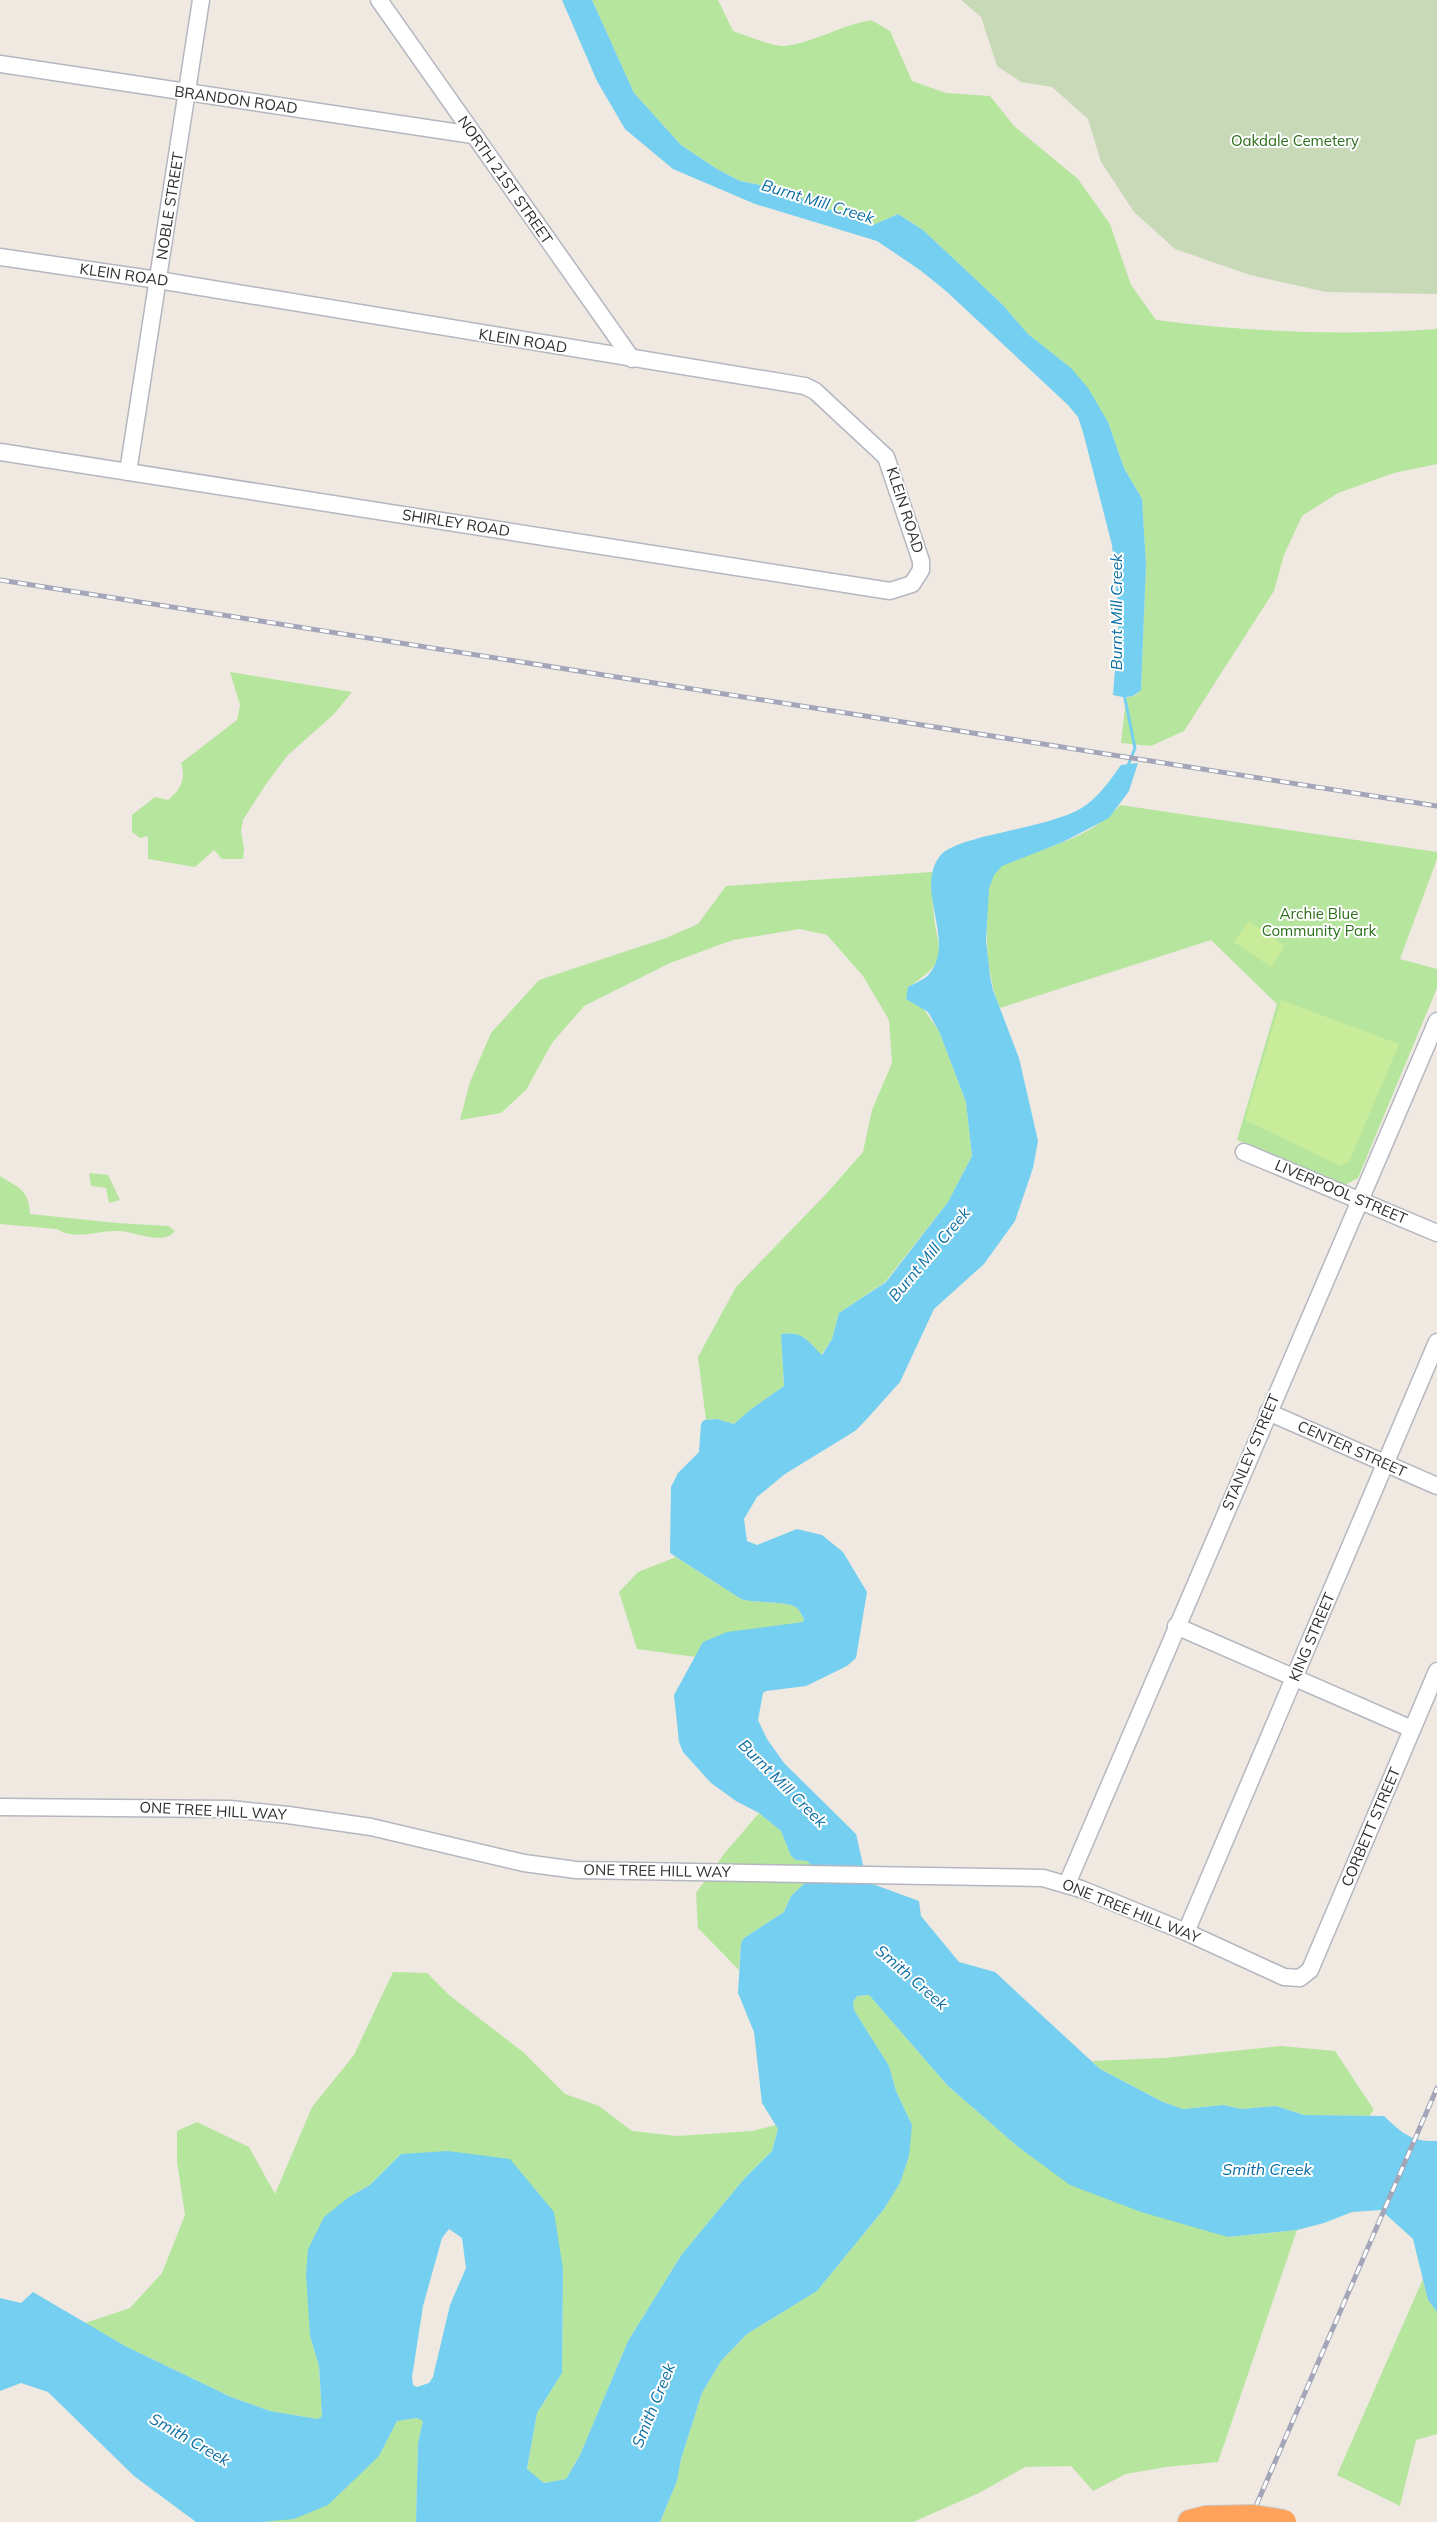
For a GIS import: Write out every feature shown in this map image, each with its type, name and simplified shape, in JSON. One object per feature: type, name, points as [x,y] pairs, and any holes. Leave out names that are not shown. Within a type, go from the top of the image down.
[{"type":"highway","points":[[1198,2520],[1252,2517],[1284,2522]]},
{"type":"street","name":"NOBLE STREET","points":[[128,472],[201,0]]},
{"type":"street","name":"NORTH 21ST STREET","points":[[379,0],[632,359]]},
{"type":"street","name":"BRANDON ROAD","points":[[0,64],[473,135]]},
{"type":"street","name":"KLEIN ROAD","points":[[0,257],[158,280],[805,386],[815,391],[886,457],[921,561],[921,570],[912,584]]},
{"type":"street","name":"SHIRLEY ROAD","points":[[0,452],[890,591],[912,584]]},
{"type":"street","name":"STANLEY STREET","points":[[1067,1884],[1437,1021]]},
{"type":"street","name":"LIVERPOOL STREET","points":[[1244,1152],[1437,1233]]},
{"type":"street","name":"KING STREET","points":[[1186,1932],[1437,1342]]},
{"type":"street","name":"CENTER STREET","points":[[1268,1412],[1437,1486]]},
{"type":"street","points":[[1176,1626],[1412,1729]]},
{"type":"street","name":"CORBETT STREET","points":[[1300,1978],[1310,1970],[1437,1671]]},
{"type":"street","name":"ONE TREE HILL WAY","points":[[0,1807],[230,1809],[371,1827],[540,1866],[576,1870],[1026,1877],[1067,1884],[1186,1932],[1284,1977],[1300,1978]]},
{"type":"green space","points":[[592,0],[718,0],[733,31],[780,46],[807,41],[860,22],[871,20],[890,31],[912,81],[946,93],[990,96],[1015,127],[1078,179],[1110,224],[1131,285],[1156,320],[1296,332],[1367,332],[1437,329],[1437,464],[1394,473],[1338,493],[1302,516],[1284,555],[1274,591],[1184,731],[1151,746],[1121,743],[1126,698],[1136,695],[1141,690],[1146,565],[1142,499],[1124,468],[1108,422],[1071,368],[1028,334],[1003,305],[923,230],[898,214],[871,226],[776,188],[740,181],[717,169],[681,145],[634,93]]},
{"type":"green space","name":"Oakdale Cemetery","points":[[961,0],[1437,0],[1437,294],[1326,292],[1250,275],[1175,249],[1134,212],[1101,162],[1088,119],[1052,87],[1021,82],[997,66],[981,17]]},
{"type":"green space","points":[[230,672],[352,692],[334,714],[287,756],[266,784],[243,820],[241,831],[244,848],[243,859],[222,859],[214,850],[195,867],[148,859],[148,836],[140,838],[132,832],[132,815],[155,797],[168,800],[179,788],[183,779],[181,763],[237,720],[240,705]]},
{"type":"green space","name":"Archie Blue Community Park","points":[[1120,805],[1437,852],[1437,859],[1400,959],[1437,969],[1437,988],[1358,1178],[1345,1185],[1237,1140],[1277,1004],[1211,940],[1000,1008],[990,975],[987,941],[988,893],[993,875],[1011,861],[1083,833],[1103,821]]},
{"type":"green space","points":[[932,872],[933,907],[939,953],[932,969],[908,987],[939,1031],[966,1102],[972,1156],[948,1202],[885,1282],[839,1313],[832,1339],[821,1355],[799,1335],[781,1334],[784,1386],[734,1424],[717,1419],[706,1420],[698,1357],[736,1287],[827,1193],[863,1152],[872,1110],[892,1063],[889,1020],[863,976],[827,935],[800,929],[733,940],[670,963],[584,1006],[552,1043],[526,1090],[501,1113],[460,1120],[470,1082],[491,1033],[539,980],[666,938],[698,924],[726,886]]},
{"type":"green space","points":[[1249,921],[1285,946],[1271,967],[1234,942]]},
{"type":"green space","points":[[1281,1000],[1399,1044],[1349,1162],[1340,1166],[1245,1120]]},
{"type":"green space","points":[[89,1173],[108,1175],[120,1200],[109,1203],[106,1188],[91,1186]]},
{"type":"green space","points":[[0,1176],[22,1190],[28,1200],[30,1214],[168,1226],[175,1231],[163,1238],[124,1231],[79,1235],[57,1229],[0,1224]]},
{"type":"green space","points":[[676,1557],[741,1599],[786,1604],[797,1608],[804,1619],[803,1622],[703,1642],[696,1657],[637,1649],[619,1592],[638,1572]]},
{"type":"green space","points":[[759,1813],[781,1831],[791,1856],[796,1860],[807,1861],[817,1872],[791,1896],[784,1912],[744,1938],[741,1943],[739,1970],[698,1928],[696,1893],[724,1854]]},
{"type":"green space","points":[[393,1972],[427,1973],[449,1995],[523,2052],[565,2094],[599,2106],[632,2131],[677,2136],[752,2131],[776,2125],[778,2129],[772,2151],[744,2179],[682,2254],[628,2341],[580,2455],[566,2479],[544,2483],[527,2470],[537,2413],[562,2373],[563,2269],[401,2154],[370,2185],[349,2197],[310,2336],[319,2366],[322,2416],[318,2419],[270,2411],[231,2397],[125,2346],[85,2323],[130,2308],[162,2273],[185,2215],[177,2162],[177,2131],[197,2122],[249,2147],[275,2194],[312,2107],[354,2055]]},
{"type":"green space","points":[[869,1995],[948,2086],[1017,2146],[1228,2237],[1297,2230],[1218,2462],[1166,2467],[1126,2474],[1093,2491],[1071,2466],[1025,2467],[979,2493],[913,2522],[660,2522],[677,2481],[681,2459],[702,2393],[721,2361],[747,2334],[817,2291],[884,2209],[900,2183],[912,2125],[896,2091],[889,2066],[854,2010],[853,2002],[857,1996]]},
{"type":"green space","points":[[1281,2046],[1335,2051],[1374,2110],[1369,2116],[1304,2115],[1276,2106],[1242,2109],[1223,2105],[1183,2109],[1163,2102],[1100,2069],[1092,2061],[1164,2058]]},
{"type":"green space","points":[[1423,2279],[1428,2300],[1437,2312],[1437,2434],[1416,2440],[1400,2506],[1337,2475]]},
{"type":"green space","points":[[417,2418],[423,2421],[418,2443],[416,2522],[261,2522],[379,2456],[397,2421]]},
{"type":"water","points":[[562,0],[592,0],[634,93],[681,145],[717,169],[740,181],[776,188],[871,226],[898,214],[923,230],[1003,305],[1028,334],[1071,368],[1088,388],[1108,422],[1124,468],[1142,499],[1146,565],[1141,690],[1138,693],[1128,697],[1113,695],[1119,618],[1112,545],[1078,417],[1068,405],[946,291],[920,270],[877,241],[755,204],[673,169],[625,129],[597,81]]},
{"type":"water","name":"Smith Creek","points":[[1138,763],[1129,791],[1109,818],[1063,842],[1002,866],[994,875],[989,888],[986,940],[990,976],[993,990],[1019,1058],[1038,1141],[1033,1168],[1015,1221],[984,1264],[934,1309],[900,1382],[865,1421],[855,1431],[785,1474],[757,1497],[744,1519],[747,1541],[757,1545],[797,1529],[822,1535],[843,1552],[867,1592],[856,1658],[847,1666],[806,1686],[766,1691],[763,1693],[758,1720],[767,1739],[784,1763],[856,1834],[867,1882],[919,1901],[921,1916],[959,1962],[995,1972],[1100,2069],[1163,2102],[1183,2109],[1223,2105],[1242,2109],[1276,2106],[1304,2115],[1384,2116],[1396,2127],[1414,2138],[1437,2141],[1437,2312],[1428,2300],[1413,2239],[1381,2210],[1352,2212],[1324,2223],[1297,2230],[1228,2237],[1141,2212],[1070,2185],[1017,2146],[948,2086],[869,1995],[857,1996],[853,2002],[854,2010],[889,2066],[896,2091],[912,2125],[909,2156],[900,2183],[884,2209],[817,2291],[747,2334],[721,2361],[702,2393],[681,2459],[677,2481],[660,2522],[416,2522],[418,2443],[423,2421],[417,2418],[397,2421],[379,2456],[328,2505],[294,2519],[261,2522],[196,2522],[134,2476],[48,2392],[21,2383],[0,2391],[0,2298],[21,2303],[33,2292],[125,2346],[231,2397],[270,2411],[318,2419],[322,2416],[319,2366],[310,2336],[306,2274],[308,2249],[324,2217],[349,2197],[370,2185],[401,2154],[448,2151],[510,2159],[554,2212],[563,2269],[562,2373],[537,2413],[527,2469],[544,2483],[566,2479],[580,2455],[628,2341],[682,2254],[744,2179],[772,2151],[778,2129],[762,2103],[754,2032],[738,1993],[741,1943],[744,1938],[784,1912],[791,1896],[817,1872],[807,1861],[796,1860],[791,1856],[781,1831],[759,1813],[736,1801],[711,1783],[683,1752],[679,1742],[674,1695],[703,1642],[727,1632],[803,1622],[804,1619],[798,1609],[793,1606],[741,1599],[670,1553],[671,1487],[678,1473],[699,1452],[701,1424],[704,1420],[717,1419],[734,1424],[784,1386],[781,1334],[800,1335],[822,1355],[832,1339],[839,1313],[886,1282],[948,1202],[972,1156],[966,1102],[939,1031],[928,1012],[906,999],[908,987],[928,975],[937,960],[938,930],[931,884],[933,869],[940,856],[950,848],[965,842],[1052,820],[1071,813],[1086,805],[1096,796],[1121,765]],"holes":[[[449,2229],[462,2238],[466,2268],[450,2305],[433,2377],[429,2383],[417,2387],[413,2385],[412,2377],[423,2306],[442,2238]]]},
{"type":"waterway","name":"Burnt Mill Creek","points":[[1124,694],[1135,748],[1127,768]]},
{"type":"railway","points":[[0,580],[1437,806]]},
{"type":"railway","points":[[1249,2522],[1437,2088]]}]
